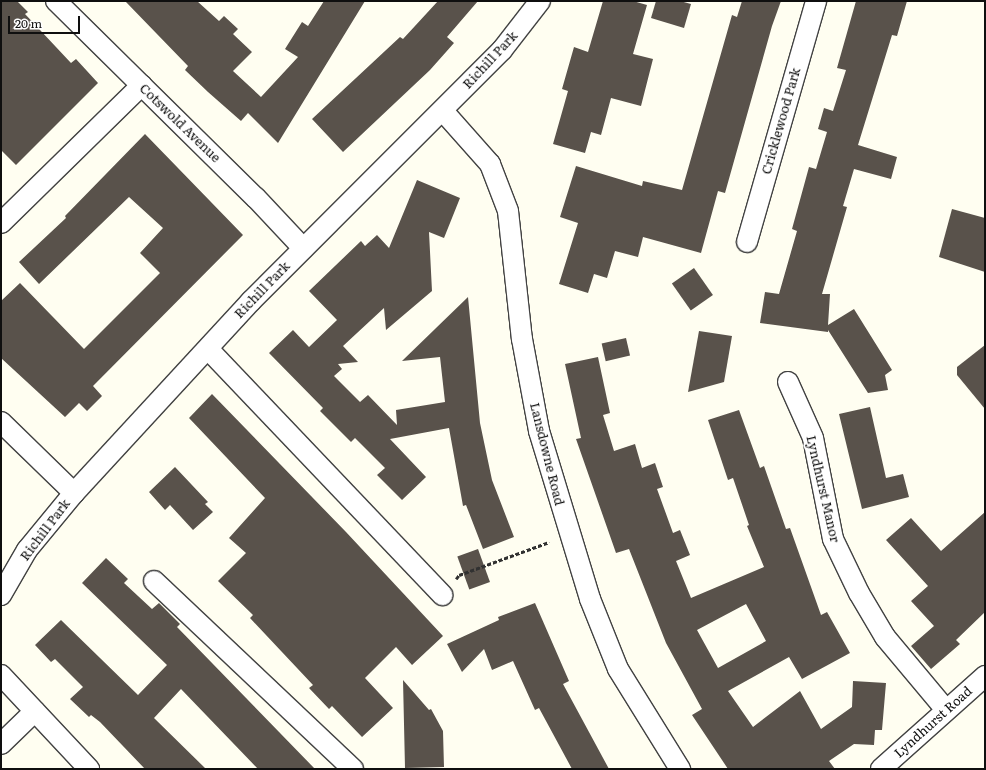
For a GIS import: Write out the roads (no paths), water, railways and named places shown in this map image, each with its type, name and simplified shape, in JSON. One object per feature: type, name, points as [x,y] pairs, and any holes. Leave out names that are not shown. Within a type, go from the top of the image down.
[{"type":"street","name":"Cotswold Avenue","points":[[56,1],[256,198],[303,248]]},
{"type":"street","name":"Richill Park","points":[[1,594],[27,550],[74,493],[303,248],[443,111],[502,50],[540,1]]},
{"type":"street","name":"Cricklewood Park","points":[[747,242],[816,1]]},
{"type":"street","points":[[1,223],[142,85]]},
{"type":"street","name":"Lansdowne Road","points":[[443,111],[490,164],[508,211],[522,339],[538,431],[568,535],[590,599],[618,668],[680,769]]},
{"type":"street","points":[[208,349],[442,595]]},
{"type":"street","name":"Lyndhurst Manor","points":[[788,382],[813,438],[834,539],[859,593],[885,637],[946,710]]},
{"type":"street","points":[[1,422],[74,493]]},
{"type":"street","points":[[154,581],[353,769]]},
{"type":"street","points":[[1,675],[89,769]]},
{"type":"street","name":"Lyndhurst Road","points":[[881,769],[985,676]]},
{"type":"street","points":[[1,744],[35,711]]}]
